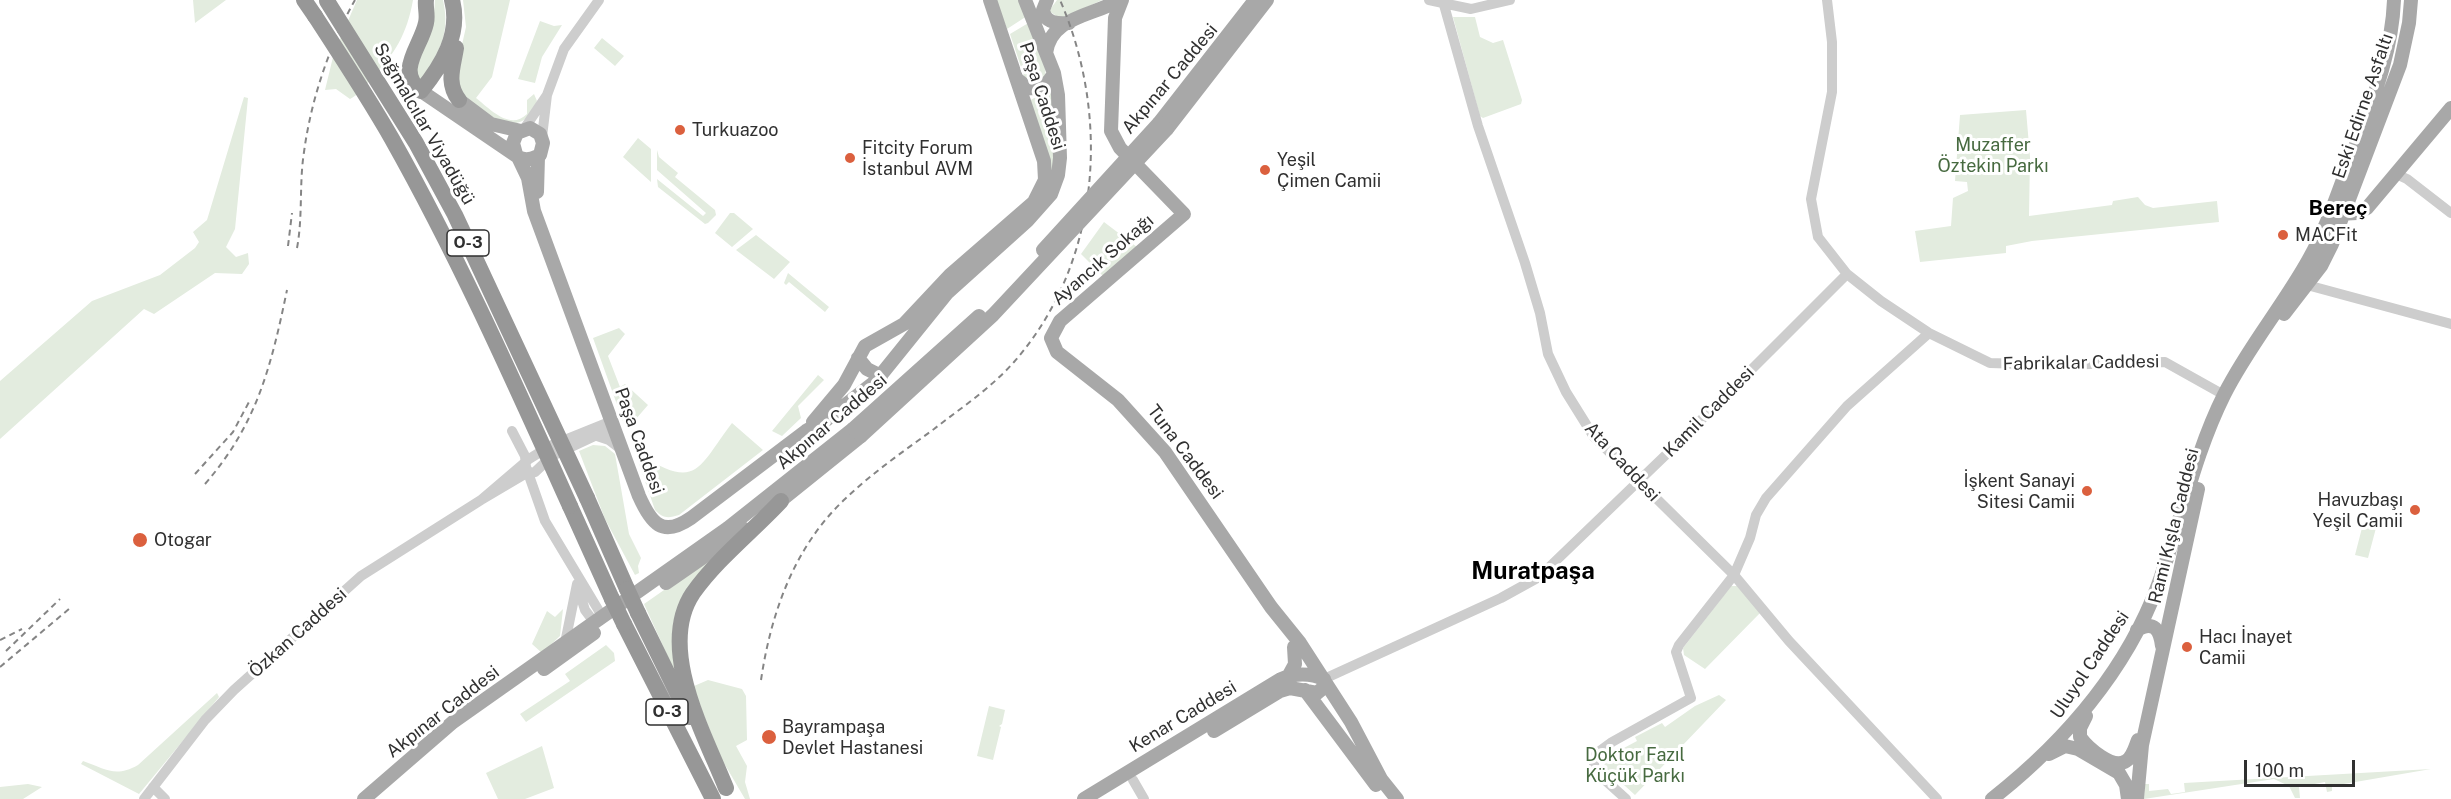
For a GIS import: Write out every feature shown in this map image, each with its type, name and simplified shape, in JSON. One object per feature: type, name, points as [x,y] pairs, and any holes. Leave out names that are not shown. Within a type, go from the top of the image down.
[{"type":"highway","name":"Sağmalcılar Viyadüğü","points":[[304,0],[385,127],[440,226],[624,624],[713,799]]},
{"type":"highway","name":"Sağmalcılar Viyadüğü","points":[[326,0],[416,143],[454,215],[587,498],[638,613],[729,794]]},
{"type":"highway","points":[[426,0],[426,25],[412,57],[409,74],[411,81],[421,91],[445,57],[452,33],[454,9],[452,0]]},
{"type":"highway","points":[[452,33],[456,49],[451,82],[459,100]]},
{"type":"highway","points":[[729,794],[692,700],[678,643],[680,622],[686,606],[700,584],[781,501]]},
{"type":"main road","name":"Paşa Caddesi","points":[[871,342],[892,333],[909,319],[950,275],[1027,209],[1039,195],[1046,171],[990,0]]},
{"type":"main road","name":"Paşa Caddesi","points":[[893,361],[947,293],[1027,221],[1051,194],[1058,175],[1060,110],[1054,73],[1025,0]]},
{"type":"main road","points":[[1047,0],[1043,10],[1046,18],[1055,23],[1069,23]]},
{"type":"main road","points":[[1047,53],[1052,35],[1096,9],[1121,0]]},
{"type":"main road","points":[[1115,31],[1117,11],[1121,0]]},
{"type":"main road","name":"Akpınar Caddesi","points":[[1163,126],[1255,0]]},
{"type":"main road","name":"Akpınar Caddesi","points":[[364,799],[457,720],[565,643],[694,565],[781,501],[972,336],[1163,126],[1267,0]]},
{"type":"main road","name":"Eski Edirne Asfaltı","points":[[2224,394],[2308,260],[2329,216],[2383,70],[2391,40],[2394,0]]},
{"type":"main road","points":[[2404,0],[2409,23]]},
{"type":"main road","name":"Eski Edirne Asfaltı","points":[[2307,285],[2325,261],[2400,65],[2409,23],[2410,0]]},
{"type":"main road","points":[[1096,9],[1108,19],[1115,31]]},
{"type":"main road","name":"Ayancık Sokağı","points":[[1051,338],[1060,321],[1184,214],[1115,140],[1110,123],[1115,31]]},
{"type":"main road","points":[[1018,80],[1028,88],[1040,88],[1054,73]]},
{"type":"main road","points":[[421,91],[517,155],[528,160],[538,157],[542,150],[542,137],[534,129],[522,130],[491,124],[459,100]]},
{"type":"main road","points":[[2329,216],[2360,212],[2373,201],[2451,108]]},
{"type":"main road","points":[[517,155],[513,143],[522,130]]},
{"type":"main road","name":"Paşa Caddesi","points":[[517,155],[528,178],[534,211],[622,450],[649,517],[660,526],[675,527],[691,518],[806,431],[826,420],[881,376]]},
{"type":"main road","name":"Paşa Caddesi","points":[[538,157],[537,191],[542,230]]},
{"type":"main road","points":[[2352,193],[2362,203],[2373,201]]},
{"type":"main road","name":"Rami Kışla Caddesi","points":[[2137,799],[2147,722],[2198,488],[2218,427],[2254,358],[2307,285]]},
{"type":"main road","name":"Tuna Caddesi","points":[[1051,338],[1062,358],[1118,400],[1154,437],[1271,607],[1285,622],[1324,679],[1351,722],[1381,779],[1397,799]]},
{"type":"main road","points":[[871,342],[884,346],[893,361],[881,376],[867,369],[858,358],[871,342]]},
{"type":"main road","name":"Paşa Caddesi","points":[[806,431],[844,385],[858,358]]},
{"type":"main road","name":"Rami Kışla Caddesi","points":[[2178,523],[2206,435],[2224,394]]},
{"type":"main road","name":"Akpınar Caddesi","points":[[378,799],[453,733],[857,433]]},
{"type":"main road","name":"Uluyol Caddesi","points":[[1992,799],[2040,759],[2072,726],[2097,692],[2137,630],[2150,603],[2178,523]]},
{"type":"main road","points":[[2150,603],[2160,612],[2166,609],[2175,596]]},
{"type":"main road","name":"Tuna Caddesi","points":[[1271,607],[1275,618],[1294,647],[1296,676]]},
{"type":"main road","points":[[2137,630],[2146,626],[2158,629],[2163,651]]},
{"type":"main road","points":[[1305,691],[1317,693],[1323,688],[1324,679],[1313,674],[1296,676],[1305,691],[1386,799]]},
{"type":"main road","name":"Kenar Caddesi","points":[[1084,799],[1296,676]]},
{"type":"main road","name":"Kenar Caddesi","points":[[1102,799],[1280,691],[1290,688],[1305,691]]},
{"type":"main road","points":[[2097,692],[2079,734],[2084,742],[2100,755],[2115,763],[2126,761],[2134,752],[2147,722]]},
{"type":"main road","points":[[2040,759],[2065,746],[2078,749],[2119,773],[2126,785],[2128,799]]},
{"type":"street","points":[[542,137],[547,95],[564,49],[599,0]]},
{"type":"street","points":[[1429,0],[1471,9],[1510,0]]},
{"type":"street","points":[[1827,0],[1832,42],[1832,92],[1810,199],[1818,237],[1847,274]]},
{"type":"street","name":"Ata Caddesi","points":[[1444,5],[1478,126],[1540,313],[1548,354],[1588,429],[1734,575],[1789,641],[1937,799]]},
{"type":"street","points":[[522,130],[547,95]]},
{"type":"street","points":[[2396,174],[2407,179],[2451,213]]},
{"type":"street","name":"Kamil Caddesi","points":[[1324,679],[1501,598],[1539,577],[1639,482],[1847,274]]},
{"type":"street","name":"Fabrikalar Caddesi","points":[[1847,274],[1881,301],[1929,333],[1982,360],[2001,365],[2165,362],[2224,394]]},
{"type":"street","points":[[2307,285],[2451,324]]},
{"type":"street","points":[[1626,799],[1595,771],[1592,759],[1598,751],[1612,742],[1691,698],[1676,652],[1679,645],[1734,575],[1750,538],[1756,515],[1766,498],[1847,406],[1929,333]]},
{"type":"street","points":[[594,432],[603,409],[604,399]]},
{"type":"street","points":[[540,468],[552,456],[613,424]]},
{"type":"street","points":[[594,432],[622,450]]},
{"type":"street","name":"Özkan Caddesi","points":[[144,799],[205,720],[234,690],[361,576],[481,500],[550,446],[594,432]]},
{"type":"street","points":[[539,504],[540,460],[530,463],[539,504],[545,521],[600,622]]},
{"type":"street","points":[[565,643],[577,580]]},
{"type":"street","points":[[1133,780],[1144,799]]},
{"type":"street","points":[[153,788],[165,799]]},
{"type":"green space","points":[[193,0],[226,0],[195,23]]},
{"type":"green space","points":[[357,0],[413,0],[399,43],[379,70],[350,99],[336,89],[325,90],[334,53]]},
{"type":"green space","points":[[435,0],[443,0],[444,34],[438,52],[421,82],[413,68],[434,13]]},
{"type":"green space","points":[[463,0],[510,0],[492,77],[476,98],[500,116],[514,120],[521,119],[527,114],[527,100],[534,94],[537,101],[526,119],[516,123],[499,120],[461,94],[456,71],[466,27]]},
{"type":"green space","points":[[996,0],[1020,0],[1027,16],[1007,29]]},
{"type":"green space","points":[[1057,0],[1102,0],[1061,19],[1049,11]]},
{"type":"green space","points":[[1453,17],[1475,17],[1480,37],[1493,43],[1503,40],[1522,100],[1521,104],[1483,118],[1480,116]]},
{"type":"green space","points":[[540,21],[554,26],[562,25],[542,57],[535,83],[518,79]]},
{"type":"green space","points":[[1030,22],[1046,68],[1045,76],[1035,84],[1025,79],[1010,34]]},
{"type":"green space","points":[[602,38],[624,56],[615,66],[594,48]]},
{"type":"green space","points":[[1053,87],[1056,167],[1043,198],[1029,101]]},
{"type":"green space","points":[[244,97],[248,98],[235,229],[226,247],[236,257],[248,253],[249,264],[242,274],[215,273],[154,314],[144,309],[0,439],[0,381],[92,301],[160,275],[195,248],[199,242],[193,232],[207,220]]},
{"type":"green space","name":"Muzaffer Öztekin Parkı","points":[[2026,110],[2030,157],[2029,216],[2112,205],[2113,201],[2138,197],[2145,205],[2153,208],[2217,201],[2219,222],[2032,241],[2006,246],[2006,253],[1920,262],[1915,231],[1951,226],[1953,198],[1968,191],[1967,182],[1955,181],[1960,115]]},
{"type":"green space","points":[[638,138],[651,149],[651,182],[623,157]]},
{"type":"green space","points":[[657,150],[659,157],[678,173],[675,177],[715,210],[716,215],[708,223],[705,224],[658,187],[657,179],[703,216],[706,213],[657,170]]},
{"type":"green space","points":[[730,213],[734,213],[753,229],[732,247],[715,233]]},
{"type":"green space","points":[[1104,222],[1137,247],[1103,276],[1081,254]]},
{"type":"green space","points":[[756,235],[790,262],[774,279],[736,250]]},
{"type":"green space","points":[[788,273],[829,307],[825,312],[789,282],[786,285],[784,283]]},
{"type":"green space","points":[[619,328],[625,334],[608,356],[620,387],[625,384],[648,405],[629,427],[624,424],[593,338]]},
{"type":"green space","points":[[818,375],[824,380],[798,406],[801,418],[782,436],[772,431]]},
{"type":"green space","points":[[732,423],[763,450],[679,515],[666,517],[658,513],[637,458],[640,455],[659,466],[674,471],[685,472],[695,469],[703,463]]},
{"type":"green space","points":[[593,445],[605,446],[615,454],[629,534],[641,558],[638,566],[639,573],[635,575],[605,519],[579,451]]},
{"type":"green space","points":[[2363,524],[2376,528],[2368,558],[2355,555]]},
{"type":"green space","points":[[707,560],[709,564],[679,606],[673,624],[677,667],[673,668],[644,604]]},
{"type":"green space","points":[[1731,586],[1737,586],[1761,612],[1705,669],[1684,655],[1683,648]]},
{"type":"green space","points":[[563,609],[560,636],[542,653],[532,644],[547,611],[555,617]]},
{"type":"green space","points":[[606,645],[614,653],[615,661],[526,722],[520,714],[570,681],[565,674]]},
{"type":"green space","points":[[708,680],[742,689],[746,696],[747,740],[736,746],[747,766],[745,782],[750,799],[745,799],[721,758],[694,691],[694,686]]},
{"type":"green space","points":[[217,693],[219,697],[139,794],[81,764],[83,761],[117,772],[138,765]]},
{"type":"green space","name":"Doktor Fazıl Küçük Parkı","points":[[1719,695],[1726,700],[1635,795],[1604,767],[1606,758],[1612,750],[1622,749],[1637,741],[1635,737],[1662,723],[1665,727],[1695,706]]},
{"type":"green space","points":[[989,706],[1005,710],[1002,724],[999,726],[1001,727],[993,760],[977,756]]},
{"type":"green space","points":[[542,746],[554,788],[525,799],[498,799],[486,773]]},
{"type":"green space","points":[[2431,769],[2332,786],[2332,791],[2327,792],[2325,782],[2299,787],[2300,798],[2295,798],[2289,786],[2274,779],[2144,799],[2145,784],[2149,784],[2149,791],[2168,789],[2171,794],[2185,792],[2184,783]]},
{"type":"green space","points":[[28,784],[42,787],[23,799],[0,799],[0,787]]},
{"type":"railway","points":[[297,248],[303,164],[311,113],[329,55],[355,0]]},
{"type":"railway","points":[[761,680],[771,630],[788,582],[812,538],[827,518],[866,480],[996,380],[1014,362],[1043,323],[1065,280],[1080,235],[1089,188],[1091,140],[1087,92],[1076,45],[1060,0]]},
{"type":"railway","points":[[288,246],[292,213]]},
{"type":"railway","points":[[205,484],[223,462],[250,417],[268,369],[287,290]]},
{"type":"railway","points":[[195,474],[233,432],[249,402]]},
{"type":"railway","points":[[6,651],[60,599]]},
{"type":"railway","points":[[0,667],[69,609]]},
{"type":"railway","points":[[0,640],[22,629]]},
{"type":"place","name":"Turkuazoo","points":[[680,130]]},
{"type":"place","name":"Fitcity Forum İstanbul AVM","points":[[850,158]]},
{"type":"place","name":"Yeşil Çimen Camii","points":[[1265,170]]},
{"type":"place","name":"MACFit","points":[[2283,235]]},
{"type":"place","name":"İşkent Sanayi Sitesi Camii","points":[[2087,491]]},
{"type":"place","name":"Havuzbaşı Yeşil Camii","points":[[2415,510]]},
{"type":"place","name":"Otogar","points":[[140,540]]},
{"type":"place","name":"Hacı İnayet Camii","points":[[2187,647]]},
{"type":"place","name":"Bayrampaşa Devlet Hastanesi","points":[[769,737]]},
{"type":"district","name":"Bereç","points":[[2338,209]]},
{"type":"district","name":"Muratpaşa","points":[[1533,572]]}]
